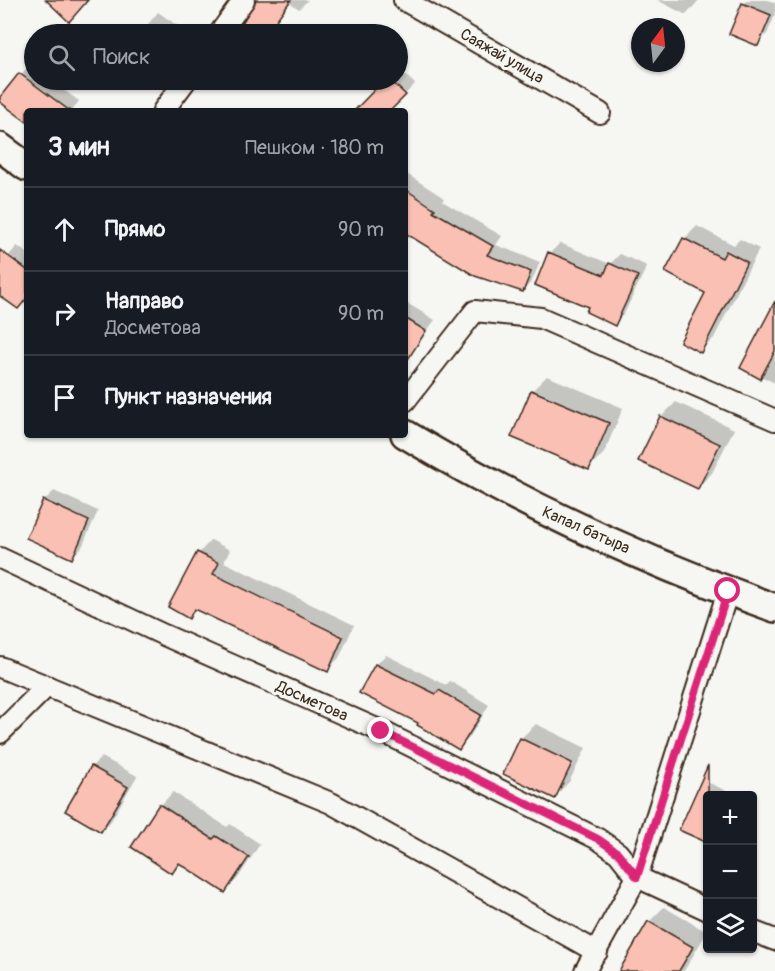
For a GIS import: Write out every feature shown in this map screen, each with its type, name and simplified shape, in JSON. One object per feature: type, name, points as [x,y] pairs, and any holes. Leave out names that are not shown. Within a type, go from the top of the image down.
[{"type":"main road","points":[[0,147],[24,165]]},
{"type":"main road","name":"Капал батыра","points":[[408,436],[553,517],[728,591],[775,608]]},
{"type":"street","points":[[226,24],[244,0]]},
{"type":"street","name":"Саяжай улица","points":[[404,0],[600,113]]},
{"type":"street","points":[[165,108],[179,90]]},
{"type":"street","points":[[408,397],[475,311],[541,318],[775,420]]},
{"type":"street","name":"Досметова","points":[[0,558],[164,635],[381,731],[598,839],[618,853],[637,877],[703,908]]},
{"type":"street","points":[[585,971],[637,877],[728,591]]},
{"type":"street","points":[[0,667],[331,803],[597,952]]},
{"type":"street","points":[[0,734],[47,686]]},
{"type":"street","points":[[757,933],[775,940]]},
{"type":"building","points":[[46,0],[88,0],[69,22]]},
{"type":"building","points":[[256,0],[291,0],[273,24],[242,23]]},
{"type":"building","points":[[742,3],[771,15],[758,46],[729,34]]},
{"type":"building","points":[[19,73],[24,77],[24,90],[42,90],[66,108],[24,108],[24,120],[0,102],[0,97]]},
{"type":"building","points":[[374,90],[401,90],[406,95],[393,108],[357,108]]},
{"type":"building","points":[[408,191],[435,209],[433,211],[493,246],[487,255],[531,272],[523,292],[475,276],[408,235]]},
{"type":"building","points":[[683,238],[722,258],[726,251],[747,262],[701,353],[680,342],[705,293],[665,272]]},
{"type":"building","points":[[0,250],[24,268],[24,302],[18,309],[0,296]]},
{"type":"building","points":[[548,252],[604,275],[609,263],[638,276],[615,326],[586,312],[588,307],[535,285]]},
{"type":"building","points":[[775,301],[775,351],[760,379],[740,368]]},
{"type":"building","points":[[408,320],[426,331],[408,359]]},
{"type":"building","points":[[531,390],[609,423],[589,470],[511,437]]},
{"type":"building","points":[[660,416],[720,444],[698,489],[638,461]]},
{"type":"building","points":[[43,500],[89,521],[72,559],[26,538]]},
{"type":"building","points":[[197,552],[219,563],[213,574],[343,637],[328,672],[194,609],[189,619],[168,607]]},
{"type":"building","points":[[375,664],[436,694],[439,690],[481,715],[459,750],[417,725],[418,723],[359,693]]},
{"type":"building","points":[[520,738],[572,763],[555,799],[503,774]]},
{"type":"building","points":[[708,765],[708,791],[703,791],[703,841],[679,830]]},
{"type":"building","points":[[91,766],[128,787],[101,832],[65,811]]},
{"type":"building","points":[[159,804],[213,839],[216,836],[249,857],[225,893],[179,863],[172,874],[131,847]]},
{"type":"building","points":[[648,921],[693,947],[679,971],[619,971]]},
{"type":"route","points":[[381,731],[598,839],[618,853],[637,877],[728,591]]}]
